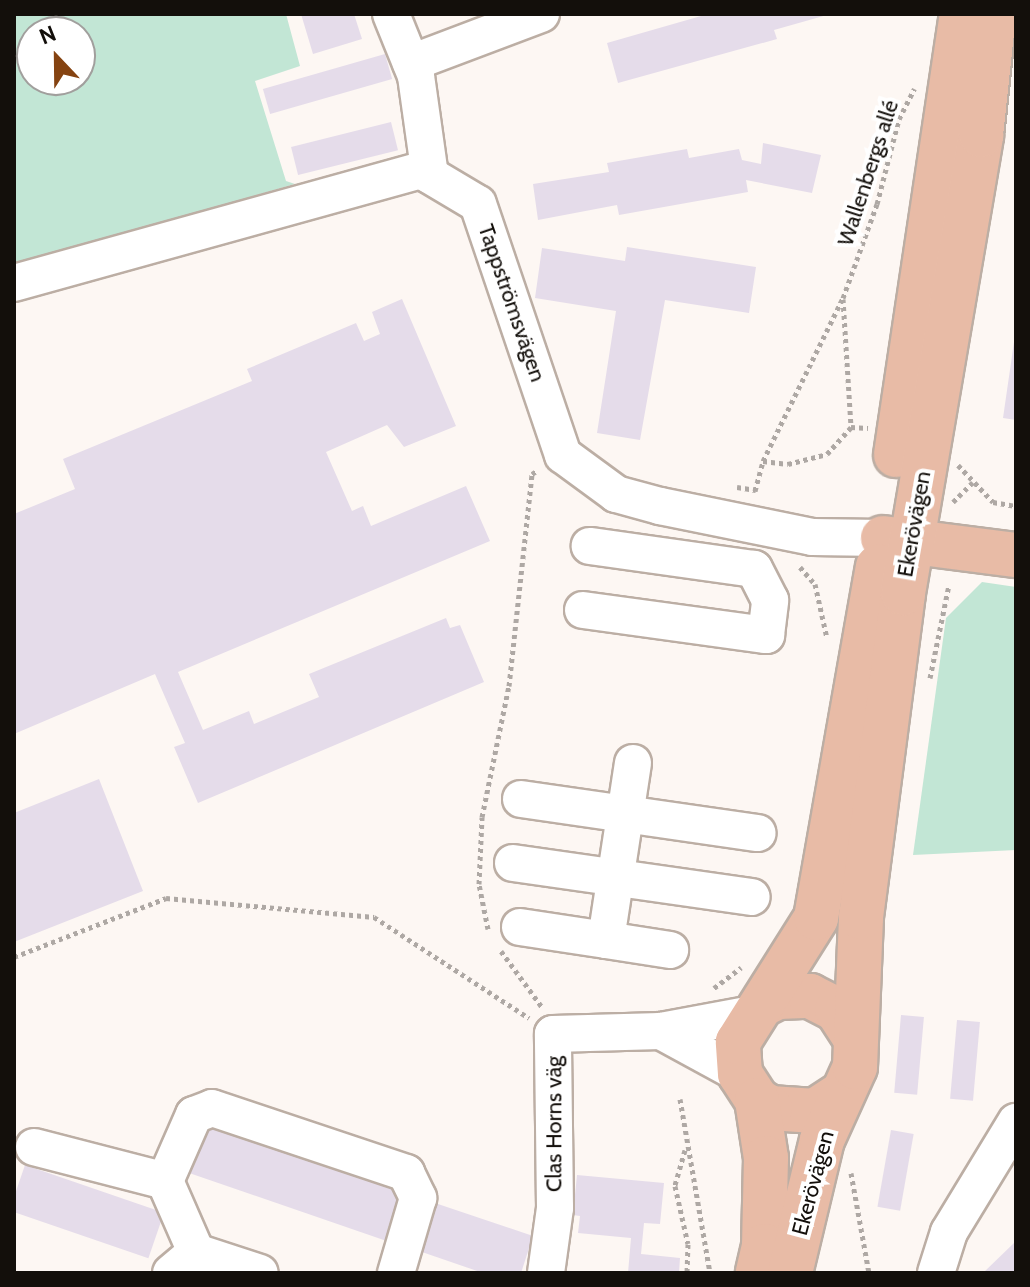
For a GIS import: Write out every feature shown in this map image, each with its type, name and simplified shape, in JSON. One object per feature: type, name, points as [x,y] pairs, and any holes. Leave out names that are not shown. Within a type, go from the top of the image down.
[{"type":"main road","name":"Ekerövägen","points":[[790,1273],[822,1140],[855,1067],[861,917],[897,540],[962,14]]},
{"type":"main road","name":"Ekerövägen","points":[[758,1273],[764,1246],[766,1158],[738,1042],[816,918],[981,135],[994,14]]},
{"type":"main road","points":[[897,540],[1016,555]]},
{"type":"main road","points":[[758,1009],[778,997],[810,996],[837,1010],[854,1036]]},
{"type":"main road","name":"Ekerövägen","points":[[748,1087],[770,1108],[800,1114],[815,1111],[841,1094]]},
{"type":"street","points":[[391,14],[411,63],[430,175]]},
{"type":"street","points":[[411,63],[541,14]]},
{"type":"street","points":[[14,283],[421,170],[430,175]]},
{"type":"street","name":"Tappströmsvägen","points":[[430,175],[478,204],[563,455]]},
{"type":"street","points":[[563,455],[616,494],[660,506],[812,537],[897,540]]},
{"type":"street","points":[[583,610],[766,635],[770,600],[754,569],[590,546]]},
{"type":"street","points":[[606,940],[633,763]]},
{"type":"street","points":[[521,799],[758,833]]},
{"type":"street","points":[[513,863],[752,897]]},
{"type":"street","points":[[520,927],[670,950]]},
{"type":"street","name":"Clas Horns väg","points":[[546,1273],[555,1208],[553,1034],[661,1031],[758,1009]]},
{"type":"street","points":[[661,1031],[748,1087]]},
{"type":"street","points":[[260,1273],[184,1262],[165,1181],[194,1115],[212,1108],[406,1173],[418,1198],[396,1273]]},
{"type":"street","points":[[936,1273],[949,1232],[1016,1122]]},
{"type":"street","points":[[34,1147],[165,1181]]},
{"type":"path","name":"Wallenbergs allé","points":[[727,486],[756,490],[763,461],[843,298],[877,204],[899,119],[921,75]]},
{"type":"path","points":[[763,461],[788,464],[827,454],[851,427],[843,298]]},
{"type":"path","points":[[851,427],[876,428]]},
{"type":"path","points":[[553,1034],[534,991],[489,932],[479,884],[482,817],[509,686],[532,474],[563,455]]},
{"type":"path","points":[[956,459],[993,502],[1016,506]]},
{"type":"path","points":[[949,505],[973,482]]},
{"type":"path","points":[[795,561],[815,584],[828,636],[825,651]]},
{"type":"path","points":[[14,957],[166,898],[374,917],[553,1034]]},
{"type":"path","points":[[706,992],[728,981],[748,960]]},
{"type":"path","points":[[680,1099],[685,1149],[710,1273]]},
{"type":"path","points":[[685,1149],[675,1186],[688,1244],[687,1273]]},
{"type":"green space","points":[[14,14],[286,14],[300,66],[255,81],[286,181],[295,184],[14,265]]},
{"type":"green space","points":[[982,582],[1016,587],[1016,850],[913,855],[946,618]]},
{"type":"building","points":[[301,14],[354,14],[362,39],[313,54]]},
{"type":"building","points":[[708,14],[827,15],[774,30],[777,39],[618,83],[607,43]]},
{"type":"building","points":[[385,54],[392,79],[270,114],[263,89]]},
{"type":"building","points":[[391,122],[398,150],[298,175],[291,147]]},
{"type":"building","points":[[763,143],[821,155],[812,193],[746,180],[748,192],[619,215],[617,205],[538,220],[533,184],[609,172],[607,163],[687,149],[689,158],[739,149],[742,160],[761,164]]},
{"type":"building","points":[[627,247],[756,267],[749,313],[665,300],[640,440],[597,433],[616,311],[535,298],[542,248],[625,261]]},
{"type":"building","points":[[402,299],[456,426],[404,447],[387,425],[326,452],[352,511],[363,506],[371,526],[466,486],[490,541],[178,672],[203,730],[249,711],[254,724],[319,697],[309,674],[446,618],[450,628],[460,625],[484,682],[198,803],[174,747],[185,743],[155,674],[14,734],[14,514],[75,489],[63,459],[252,381],[247,369],[356,323],[364,341],[380,334],[372,312]]},
{"type":"building","points":[[1016,342],[1016,420],[1003,418]]},
{"type":"building","points":[[99,779],[143,891],[14,942],[14,813]]},
{"type":"building","points":[[901,1015],[924,1017],[917,1095],[894,1093]]},
{"type":"building","points":[[957,1020],[980,1022],[973,1101],[950,1099]]},
{"type":"building","points":[[201,1122],[404,1192],[387,1241],[184,1171]]},
{"type":"building","points":[[891,1130],[914,1134],[900,1211],[877,1207]]},
{"type":"building","points":[[25,1165],[164,1213],[148,1258],[14,1212],[14,1197]]},
{"type":"building","points":[[577,1175],[664,1183],[660,1224],[644,1223],[641,1254],[680,1258],[679,1273],[628,1273],[631,1238],[578,1233],[580,1216],[573,1215]]},
{"type":"building","points":[[435,1203],[533,1236],[521,1273],[483,1273],[419,1251]]},
{"type":"building","points":[[1016,1241],[1016,1273],[983,1273]]}]
